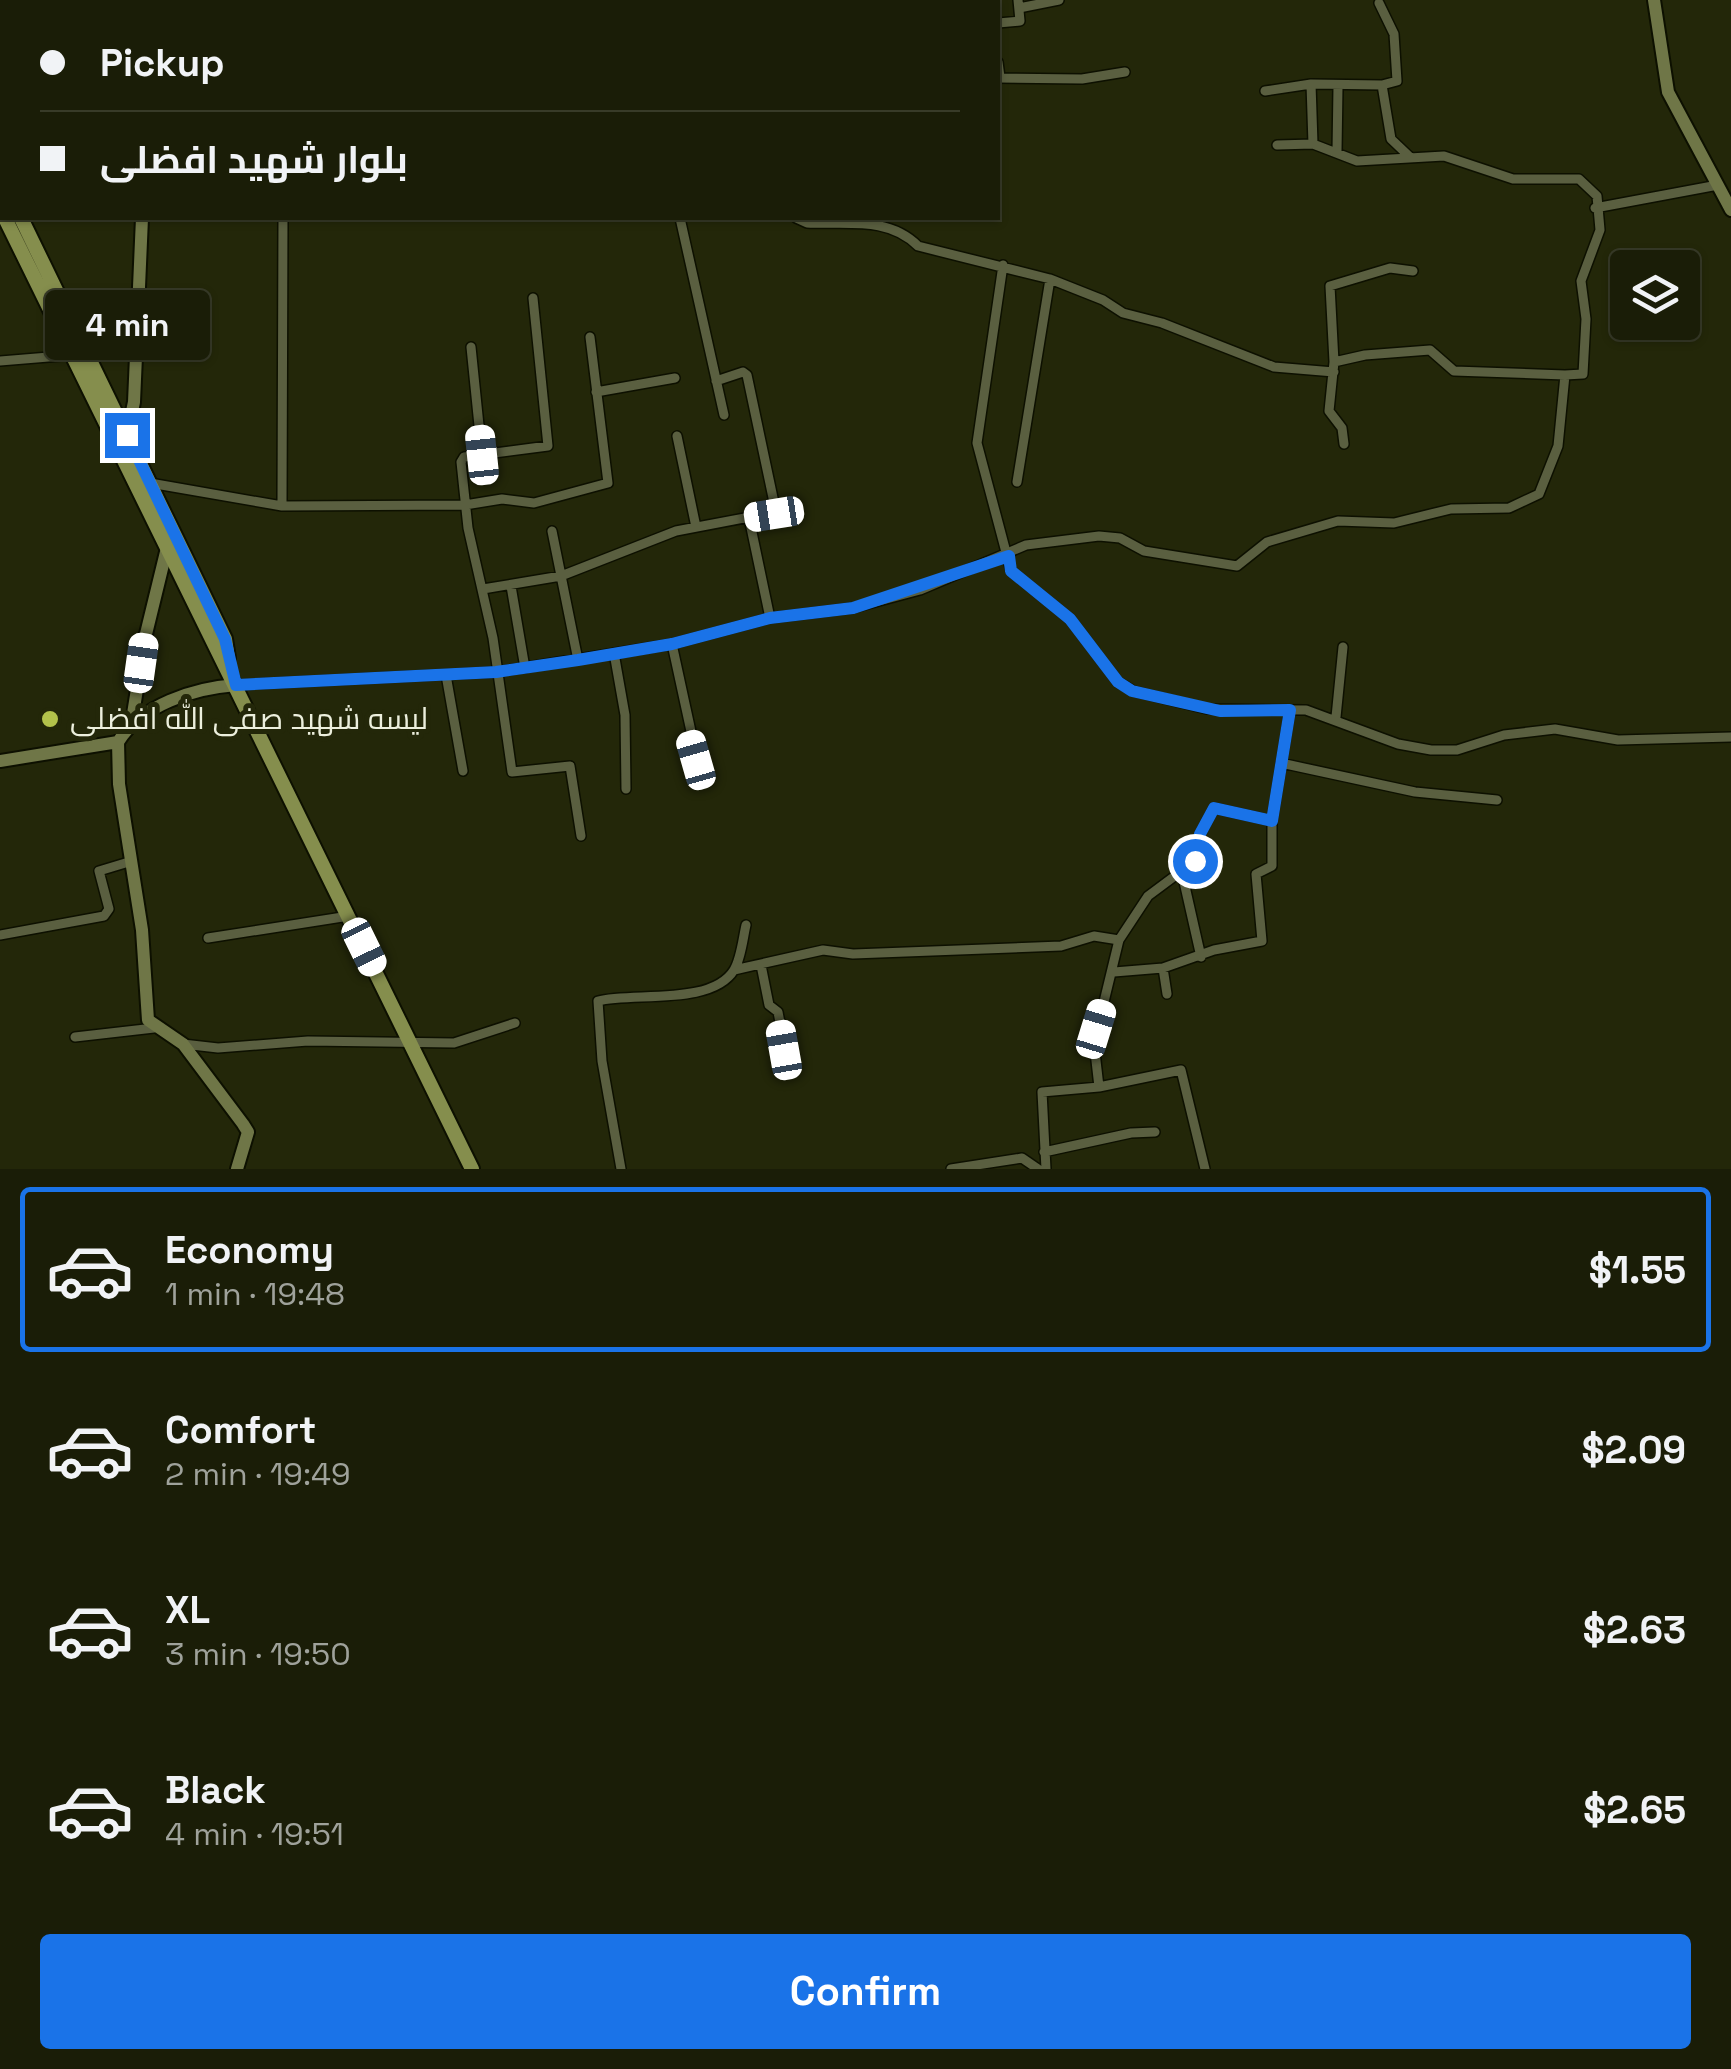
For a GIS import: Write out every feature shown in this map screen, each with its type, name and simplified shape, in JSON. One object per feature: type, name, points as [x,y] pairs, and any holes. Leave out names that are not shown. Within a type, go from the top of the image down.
[{"type":"main road","points":[[1654,0],[1668,92],[1731,210]]},
{"type":"main road","points":[[5,220],[472,1169]]},
{"type":"main road","points":[[22,220],[225,639],[233,679]]},
{"type":"main road","points":[[127,435],[134,402],[142,220]]},
{"type":"main road","points":[[167,548],[146,634],[132,720],[118,742],[118,784],[132,861],[148,1020],[154,1028],[183,1044],[248,1132],[237,1169]]},
{"type":"main road","points":[[132,720],[233,679]]},
{"type":"main road","points":[[0,761],[118,742]]},
{"type":"street","points":[[1000,23],[1020,22],[1018,4],[1058,0]]},
{"type":"street","points":[[1265,91],[1311,84],[1338,87],[1397,81],[1394,34],[1379,3]]},
{"type":"street","points":[[1000,77],[1082,79],[1125,72]]},
{"type":"street","points":[[1311,84],[1313,144]]},
{"type":"street","points":[[1382,85],[1391,140],[1410,158]]},
{"type":"street","points":[[1338,87],[1338,151]]},
{"type":"street","points":[[800,220],[887,224],[902,230],[918,246],[1050,280],[1103,300],[1123,313],[1162,323],[1274,367],[1334,367],[1365,355],[1430,350],[1454,370],[1583,374],[1586,319],[1581,281],[1600,230],[1597,196],[1579,179],[1513,179],[1444,156],[1358,161],[1313,144],[1277,146]]},
{"type":"street","points":[[1596,208],[1718,185]]},
{"type":"street","points":[[282,506],[283,220]]},
{"type":"street","points":[[680,220],[724,416]]},
{"type":"street","points":[[1002,265],[977,443],[1011,571],[1070,619],[1118,682],[1132,691],[1220,711],[1290,710],[1336,718],[1398,744],[1430,750],[1457,750],[1504,735],[1555,728],[1618,740],[1731,736]]},
{"type":"street","points":[[1344,444],[1342,428],[1329,411],[1334,367],[1330,286],[1390,268],[1413,270]]},
{"type":"street","points":[[1017,482],[1050,280]]},
{"type":"street","points":[[533,298],[549,443],[461,459],[465,505],[512,772],[570,766],[581,836]]},
{"type":"street","points":[[150,483],[282,506],[465,505],[502,500],[516,504],[548,501],[610,482],[590,337]]},
{"type":"street","points":[[470,347],[482,455]]},
{"type":"street","points":[[0,361],[72,356]]},
{"type":"street","points":[[482,589],[561,576],[676,530],[777,510],[748,375],[743,372],[716,380]]},
{"type":"street","points":[[233,679],[496,672],[672,644],[770,618],[853,608],[1009,556],[1026,545],[1098,536],[1120,538],[1144,551],[1237,566],[1267,542],[1338,521],[1394,524],[1451,509],[1519,506],[1540,494],[1558,446],[1565,375]]},
{"type":"street","points":[[596,392],[675,378]]},
{"type":"street","points":[[677,436],[696,527]]},
{"type":"street","points":[[749,518],[770,618]]},
{"type":"street","points":[[552,531],[578,660]]},
{"type":"street","points":[[511,586],[525,668]]},
{"type":"street","points":[[672,644],[702,782]]},
{"type":"street","points":[[1336,718],[1343,646]]},
{"type":"street","points":[[614,653],[625,715],[626,789]]},
{"type":"street","points":[[446,675],[463,771]]},
{"type":"street","points":[[1114,972],[1163,968],[1214,950],[1262,940],[1256,874],[1272,866],[1272,821],[1290,710]]},
{"type":"street","points":[[1281,763],[1415,792],[1497,800]]},
{"type":"street","points":[[1099,1087],[1094,1044],[1120,940],[1148,896],[1195,861],[1200,834],[1214,808],[1272,821]]},
{"type":"street","points":[[0,935],[104,916],[109,909],[98,871],[132,861]]},
{"type":"street","points":[[1182,873],[1201,956]]},
{"type":"street","points":[[208,938],[349,916]]},
{"type":"street","points":[[621,1169],[602,1062],[598,1000],[696,992],[718,985],[734,970],[746,924]]},
{"type":"street","points":[[734,970],[822,950],[853,954],[1061,946],[1094,936],[1120,940]]},
{"type":"street","points":[[761,965],[769,1005],[778,1012],[784,1050]]},
{"type":"street","points":[[1163,968],[1167,994]]},
{"type":"street","points":[[183,1044],[218,1048],[308,1041],[343,1045],[469,1040],[515,1023]]},
{"type":"street","points":[[75,1037],[154,1028]]},
{"type":"street","points":[[1046,1169],[1042,1092],[1099,1087],[1184,1070],[1205,1169]]},
{"type":"street","points":[[1044,1152],[1131,1133],[1155,1132]]},
{"type":"street","points":[[950,1169],[1022,1158],[1038,1169]]},
{"type":"place","name":"لیسه شهید صفی الله افضلی","points":[[50,719]]},
{"type":"route","points":[[127,435],[225,639],[236,685],[348,676],[496,672],[578,660],[672,644],[770,618],[853,608],[920,590],[1009,556],[1011,571],[1070,619],[1084,643],[1118,682],[1132,691],[1220,711],[1290,710],[1272,821],[1214,808],[1200,834],[1195,861]]}]
